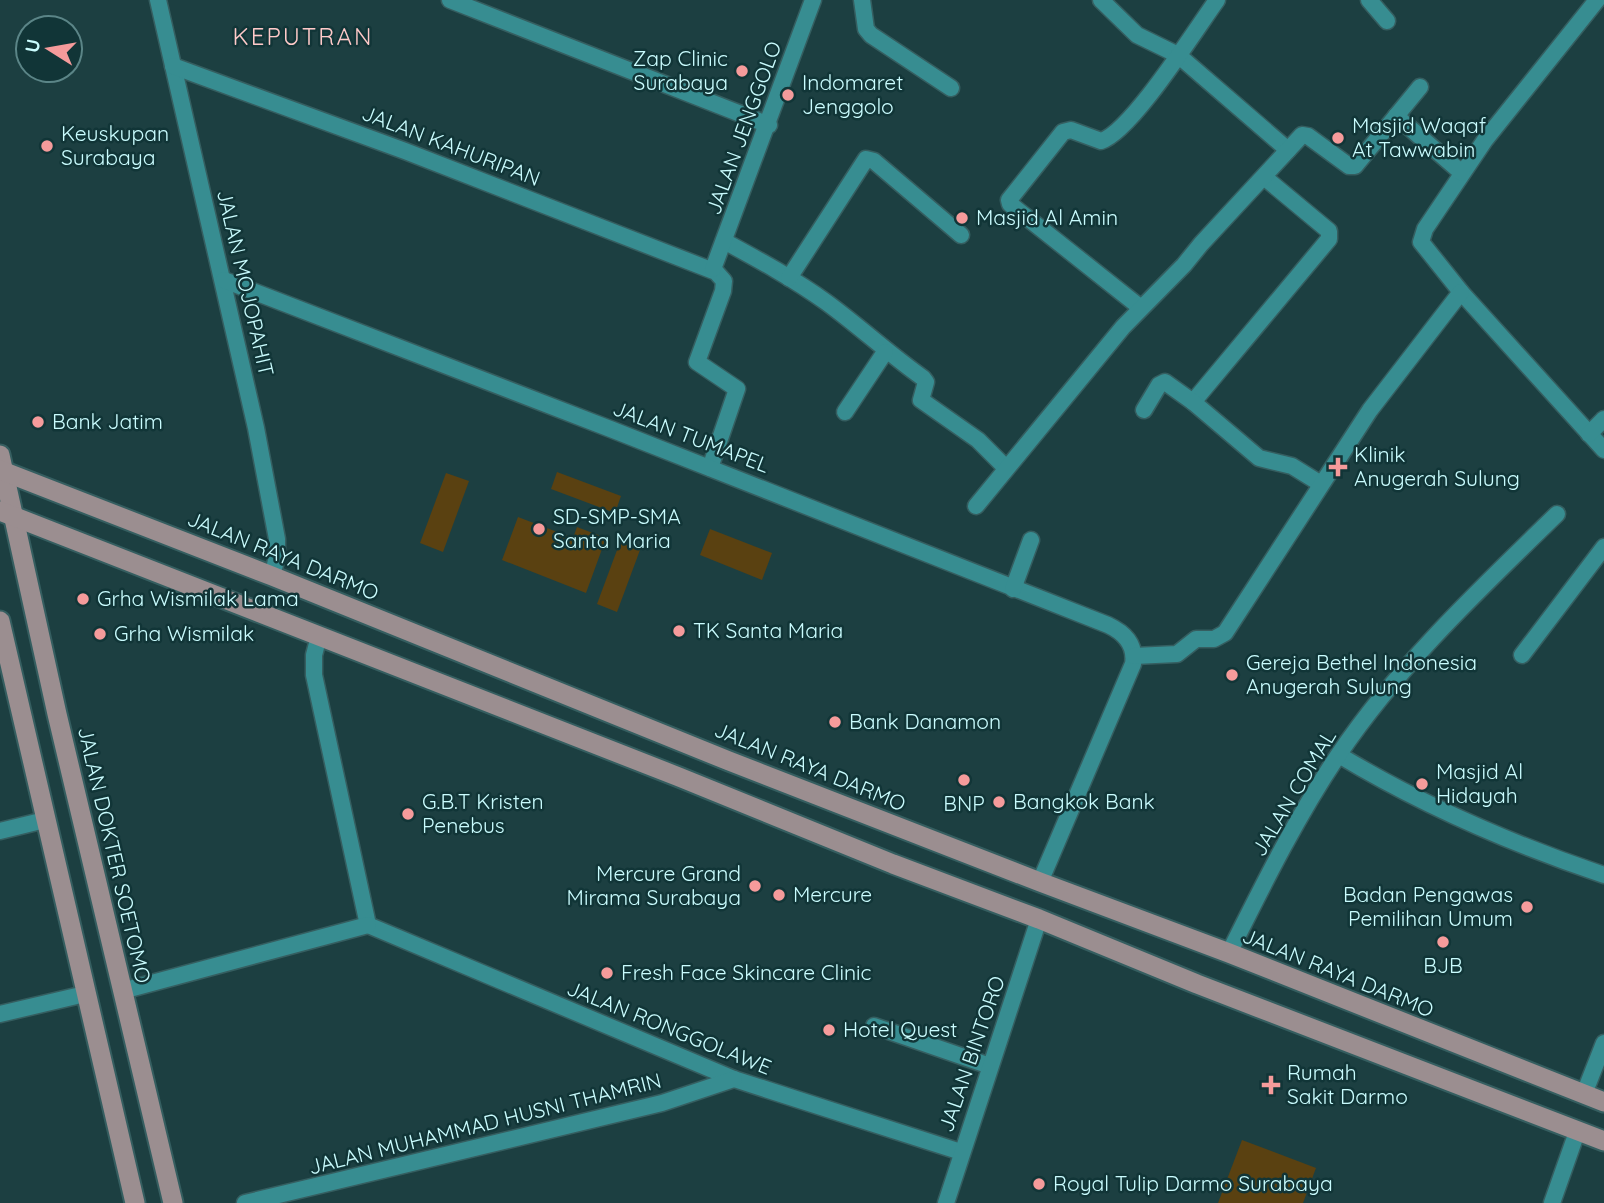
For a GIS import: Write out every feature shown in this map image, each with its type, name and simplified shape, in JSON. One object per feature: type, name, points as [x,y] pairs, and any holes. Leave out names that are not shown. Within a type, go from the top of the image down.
[{"type":"main road","name":"JALAN RAYA DARMO","points":[[1,466],[729,761],[1040,883],[1229,953],[1604,1102]]},
{"type":"main road","name":"JALAN DOKTER SOETOMO","points":[[1,466],[7,514],[173,1203]]},
{"type":"main road","points":[[7,514],[1604,1142]]},
{"type":"main road","points":[[0,621],[135,1203]]},
{"type":"main road","points":[[679,777],[685,776],[693,766],[695,752],[692,745]]},
{"type":"main road","points":[[719,794],[711,785],[710,775],[716,763],[729,761]]},
{"type":"street","name":"JALAN MOJOPAHIT","points":[[158,0],[224,280],[277,539],[277,557],[272,576]]},
{"type":"street","name":"JALAN JENGGOLO","points":[[713,270],[769,125],[813,0]]},
{"type":"street","points":[[862,0],[863,20],[871,35],[951,88]]},
{"type":"street","points":[[1101,0],[1137,35],[1178,55],[1288,150]]},
{"type":"street","points":[[1141,307],[1010,204],[1010,198],[1063,132],[1071,131],[1101,141],[1111,136],[1148,96],[1217,0]]},
{"type":"street","points":[[1369,0],[1387,20]]},
{"type":"street","points":[[1597,0],[1485,141],[1425,229],[1420,242],[1461,292],[1604,450]]},
{"type":"street","points":[[455,1],[769,125]]},
{"type":"street","name":"JALAN KAHURIPAN","points":[[173,66],[381,142],[713,270]]},
{"type":"street","points":[[976,506],[1141,307],[1184,265],[1302,135],[1308,136],[1349,166],[1354,166],[1420,87]]},
{"type":"street","points":[[1396,116],[1462,173]]},
{"type":"street","points":[[789,278],[866,159],[874,161],[903,184],[961,235]]},
{"type":"street","points":[[1193,401],[1329,239],[1329,231],[1260,181]]},
{"type":"street","points":[[724,241],[789,278],[851,321],[926,382],[921,400],[978,440],[1006,468]]},
{"type":"street","points":[[710,468],[737,389],[697,362],[724,287],[724,281],[713,270]]},
{"type":"street","name":"JALAN TUMAPEL","points":[[224,280],[1108,625],[1123,634],[1134,652]]},
{"type":"street","points":[[1040,883],[1124,687],[1134,652],[1177,654],[1196,639],[1214,639],[1225,633],[1370,410],[1461,292]]},
{"type":"street","points":[[845,412],[886,352]]},
{"type":"street","points":[[1144,410],[1162,382],[1193,401],[1259,458],[1292,466],[1321,484]]},
{"type":"street","points":[[1589,434],[1604,419]]},
{"type":"street","name":"JALAN COMAL","points":[[1229,953],[1297,824],[1339,755],[1400,675],[1485,584],[1557,514]]},
{"type":"street","points":[[1013,589],[1031,540]]},
{"type":"street","points":[[1522,655],[1604,547]]},
{"type":"street","points":[[122,991],[368,925],[314,675],[314,655],[319,636]]},
{"type":"street","points":[[1339,755],[1442,811],[1562,861],[1604,875]]},
{"type":"street","points":[[0,831],[45,820]]},
{"type":"street","name":"JALAN BINTORO","points":[[946,1203],[1039,919]]},
{"type":"street","name":"JALAN RONGGOLAWE","points":[[368,925],[734,1079],[961,1152]]},
{"type":"street","points":[[0,1014],[85,994]]},
{"type":"street","points":[[874,1026],[990,1066]]},
{"type":"street","points":[[1584,1094],[1604,1043]]},
{"type":"street","name":"JALAN MUHAMMAD HUSNI THAMRIN","points":[[245,1203],[662,1103],[734,1079]]},
{"type":"street","points":[[1552,1203],[1577,1132]]},
{"type":"shaded area","points":[[557,472],[621,496],[615,513],[551,489]]},
{"type":"shaded area","points":[[446,473],[469,481],[443,552],[420,543]]},
{"type":"shaded area","points":[[518,517],[573,538],[577,527],[606,538],[586,593],[502,560]]},
{"type":"shaded area","points":[[710,529],[772,553],[762,580],[700,555]]},
{"type":"shaded area","points":[[620,542],[640,550],[617,612],[597,604]]},
{"type":"shaded area","points":[[1242,1140],[1316,1168],[1303,1203],[1218,1203]]},
{"type":"place","name":"Zap Clinic Surabaya","points":[[742,71]]},
{"type":"place","name":"Indomaret Jenggolo","points":[[788,95]]},
{"type":"place","name":"Masjid Waqaf At Tawwabin","points":[[1338,138]]},
{"type":"place","name":"Keuskupan Surabaya","points":[[47,146]]},
{"type":"place","name":"Masjid Al Amin","points":[[962,218]]},
{"type":"place","name":"Bank Jatim","points":[[38,422]]},
{"type":"place","name":"Klinik Anugerah Sulung","points":[[1338,467]]},
{"type":"place","name":"SD-SMP-SMA Santa Maria","points":[[539,529]]},
{"type":"place","name":"Grha Wismilak Lama","points":[[83,599]]},
{"type":"place","name":"TK Santa Maria","points":[[679,631]]},
{"type":"place","name":"Grha Wismilak","points":[[100,634]]},
{"type":"place","name":"Gereja Bethel Indonesia Anugerah Sulung","points":[[1232,675]]},
{"type":"place","name":"Bank Danamon","points":[[835,722]]},
{"type":"place","name":"BNP","points":[[964,780]]},
{"type":"place","name":"Masjid Al Hidayah","points":[[1422,784]]},
{"type":"place","name":"Bangkok Bank","points":[[999,802]]},
{"type":"place","name":"G.B.T Kristen Penebus","points":[[408,814]]},
{"type":"place","name":"Mercure Grand Mirama Surabaya","points":[[755,886]]},
{"type":"place","name":"Mercure","points":[[779,895]]},
{"type":"place","name":"Badan Pengawas Pemilihan Umum","points":[[1527,907]]},
{"type":"place","name":"BJB","points":[[1443,942]]},
{"type":"place","name":"Fresh Face Skincare Clinic","points":[[607,973]]},
{"type":"place","name":"Hotel Quest","points":[[829,1030]]},
{"type":"place","name":"Rumah Sakit Darmo","points":[[1271,1085]]},
{"type":"place","name":"Royal Tulip Darmo Surabaya","points":[[1039,1184]]},
{"type":"district","name":"KEPUTRAN","points":[[303,37]]}]
